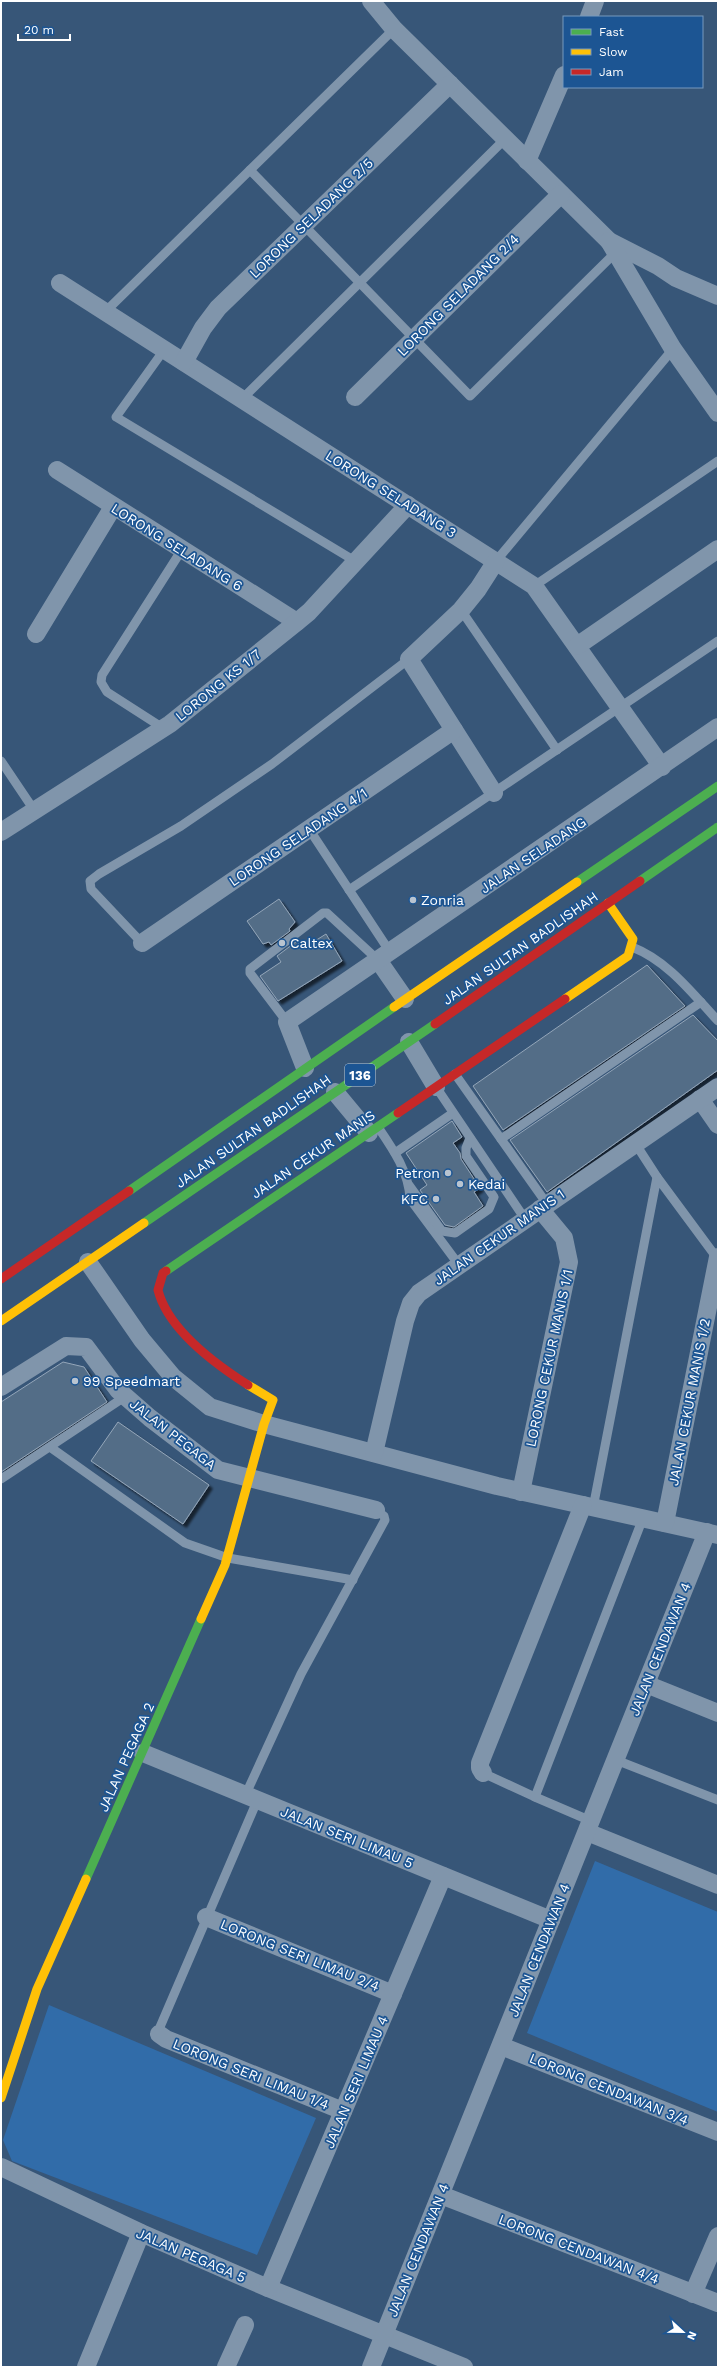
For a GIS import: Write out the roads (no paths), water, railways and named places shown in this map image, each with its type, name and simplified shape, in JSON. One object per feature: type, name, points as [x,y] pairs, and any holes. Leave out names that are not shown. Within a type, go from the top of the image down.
[{"type":"main road","name":"JALAN SULTAN BADLISHAH","points":[[1,1279],[405,999],[718,786]]},
{"type":"main road","name":"JALAN SULTAN BADLISHAH","points":[[1,1321],[409,1042],[718,827]]},
{"type":"main road","points":[[608,903],[633,939],[632,947]]},
{"type":"main road","name":"JALAN CEKUR MANIS","points":[[273,1400],[244,1383],[193,1345],[168,1313],[160,1297],[158,1288],[163,1273],[628,956],[632,947]]},
{"type":"main road","name":"JALAN PEGAGA 2","points":[[1,2098],[37,1989],[143,1753],[228,1558],[264,1424],[273,1400]]},
{"type":"street","points":[[371,1],[394,29],[528,161],[612,247],[673,349],[718,413]]},
{"type":"street","points":[[589,16],[596,1]]},
{"type":"street","points":[[528,161],[563,77]]},
{"type":"street","name":"LORONG SELADANG 2/5","points":[[184,362],[203,328],[218,308],[450,84]]},
{"type":"street","name":"LORONG SELADANG 2/4","points":[[355,397],[561,194]]},
{"type":"street","points":[[612,247],[658,266],[676,278],[718,296]]},
{"type":"street","name":"LORONG SELADANG 3","points":[[60,283],[534,586],[662,767]]},
{"type":"street","name":"LORONG SELADANG 6","points":[[57,470],[181,550],[297,622]]},
{"type":"street","name":"LORONG KS 1/7","points":[[1,832],[163,728],[297,622],[309,612],[408,505]]},
{"type":"street","points":[[36,634],[113,506]]},
{"type":"street","points":[[576,646],[718,549]]},
{"type":"street","points":[[494,793],[409,659],[462,610],[496,561]]},
{"type":"street","name":"JALAN SELADANG","points":[[287,1022],[662,767],[718,727]]},
{"type":"street","name":"LORONG SELADANG 4/1","points":[[142,943],[454,730]]},
{"type":"street","points":[[384,956],[405,999]]},
{"type":"street","points":[[287,1022],[305,1068]]},
{"type":"street","points":[[409,1042],[436,1087]]},
{"type":"street","name":"JALAN CEKUR MANIS 1","points":[[374,1453],[405,1321],[411,1303],[419,1292],[718,1087]]},
{"type":"street","points":[[335,1092],[374,1130]]},
{"type":"street","points":[[700,1099],[718,1125]]},
{"type":"street","name":"LORONG CEKUR MANIS 1/1","points":[[521,1492],[569,1262],[564,1238],[543,1207]]},
{"type":"street","name":"JALAN CEKUR MANIS 1/2","points":[[665,1523],[717,1258]]},
{"type":"street","points":[[88,1262],[142,1340],[173,1377],[210,1407],[264,1424],[521,1492],[713,1533]]},
{"type":"street","name":"JALAN PEGAGA","points":[[1,1387],[66,1346],[86,1347],[118,1390],[150,1418],[218,1470],[376,1510]]},
{"type":"street","points":[[483,1773],[480,1768],[480,1763],[588,1507]]},
{"type":"street","name":"JALAN CENDAWAN 4","points":[[371,2367],[646,1684],[713,1533]]},
{"type":"street","points":[[646,1684],[718,1713]]},
{"type":"street","name":"JALAN SERI LIMAU 5","points":[[143,1753],[551,1920]]},
{"type":"street","points":[[589,1826],[718,1885]]},
{"type":"street","name":"JALAN SERI LIMAU 4","points":[[268,2288],[443,1876]]},
{"type":"street","name":"LORONG SERI LIMAU 2/4","points":[[206,1917],[393,1994]]},
{"type":"street","name":"LORONG SERI LIMAU 1/4","points":[[159,2034],[166,2039],[343,2111]]},
{"type":"street","name":"LORONG CENDAWAN 3/4","points":[[501,2046],[718,2132]]},
{"type":"street","name":"JALAN PEGAGA 5","points":[[1,2167],[140,2233],[268,2288],[464,2367]]},
{"type":"street","name":"LORONG CENDAWAN 4/4","points":[[441,2195],[718,2303]]},
{"type":"street","points":[[86,2367],[140,2233]]},
{"type":"street","points":[[693,2294],[718,2236]]},
{"type":"street","points":[[226,2367],[244,2325]]},
{"type":"lane","points":[[105,312],[394,29]]},
{"type":"lane","points":[[242,399],[505,139]]},
{"type":"lane","points":[[250,170],[470,396],[612,247]]},
{"type":"lane","points":[[496,561],[673,349]]},
{"type":"lane","points":[[164,350],[116,417],[356,561]]},
{"type":"lane","points":[[534,586],[718,461]]},
{"type":"lane","points":[[163,728],[107,692],[101,682],[102,675],[181,550]]},
{"type":"lane","points":[[462,610],[557,750]]},
{"type":"lane","points":[[349,890],[718,641]]},
{"type":"lane","points":[[142,943],[91,889],[90,881],[99,874],[181,826],[272,764],[409,659]]},
{"type":"lane","points":[[1,761],[34,810]]},
{"type":"lane","points":[[309,829],[349,890],[384,956]]},
{"type":"lane","points":[[287,1022],[250,973],[250,969],[323,913],[327,913],[384,956]]},
{"type":"lane","points":[[632,947],[651,955],[683,982],[718,1021]]},
{"type":"lane","points":[[501,1139],[701,1002]]},
{"type":"lane","points":[[455,1074],[501,1139],[543,1207]]},
{"type":"lane","points":[[436,1087],[525,1219]]},
{"type":"lane","points":[[395,1153],[453,1113]]},
{"type":"lane","points":[[374,1130],[395,1153],[409,1185],[442,1231],[448,1234],[455,1233],[489,1209],[493,1203],[494,1197],[466,1156],[466,1148],[470,1138]]},
{"type":"lane","points":[[635,1143],[657,1176],[717,1258]]},
{"type":"lane","points":[[588,1507],[657,1176]]},
{"type":"lane","points":[[409,1185],[410,1199],[459,1265]]},
{"type":"lane","points":[[1,1479],[126,1396]]},
{"type":"lane","points":[[50,1447],[185,1543],[228,1558],[353,1580]]},
{"type":"lane","points":[[159,2034],[160,2027],[206,1917],[251,1798],[301,1674],[385,1520],[384,1516],[376,1510]]},
{"type":"lane","points":[[535,1797],[643,1518]]},
{"type":"lane","points":[[616,1760],[718,1800]]},
{"type":"lane","points":[[483,1773],[535,1797],[589,1826]]},
{"type":"place","name":"Zonria","points":[[413,900]]},
{"type":"place","name":"Caltex","points":[[282,943]]},
{"type":"place","name":"Petron","points":[[448,1173]]},
{"type":"place","name":"Kedai","points":[[460,1184]]},
{"type":"place","name":"KFC","points":[[436,1199]]},
{"type":"place","name":"99 Speedmart","points":[[75,1381]]}]
